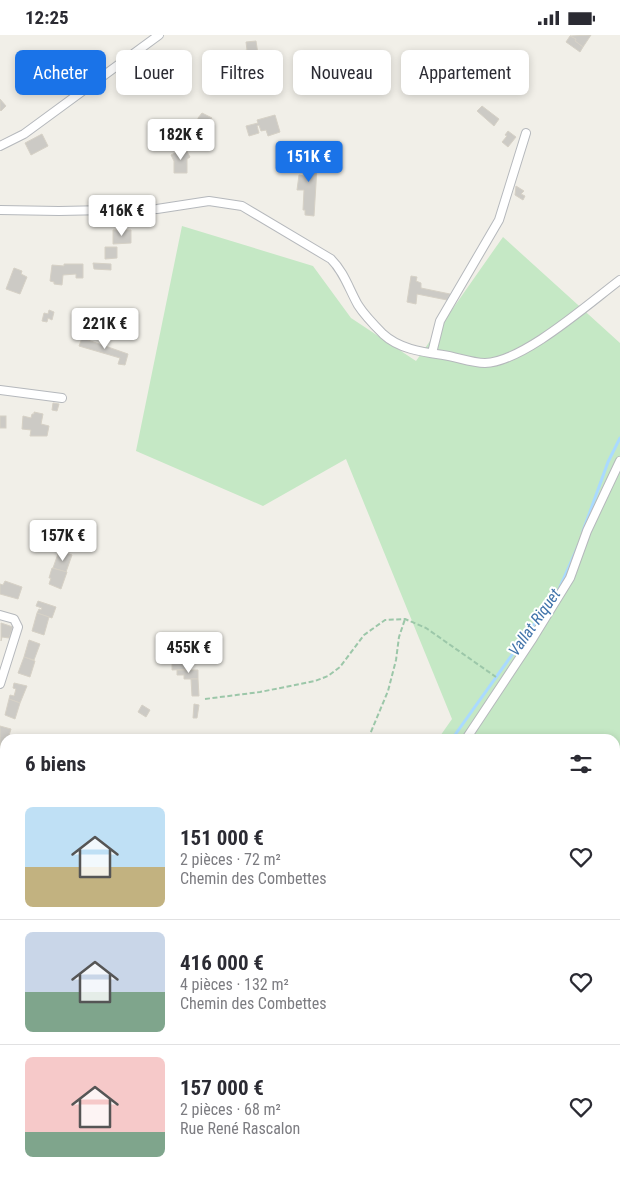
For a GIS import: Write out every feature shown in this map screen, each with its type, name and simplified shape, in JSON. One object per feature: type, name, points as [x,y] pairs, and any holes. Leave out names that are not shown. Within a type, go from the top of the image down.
[{"type":"street","points":[[0,146],[24,135],[159,35]]},
{"type":"street","points":[[432,353],[440,321],[499,220],[526,133]]},
{"type":"street","points":[[0,210],[157,209],[209,201],[242,206],[331,259],[342,272],[358,305],[370,320],[385,335],[400,345],[416,351],[453,356],[484,363],[506,359],[542,338],[620,280]]},
{"type":"street","points":[[0,390],[62,398]]},
{"type":"street","points":[[469,734],[570,578],[587,531],[620,461]]},
{"type":"street","points":[[0,615],[14,619],[18,627],[0,685]]},
{"type":"path","points":[[205,699],[269,690],[315,681],[328,676],[340,667],[364,635],[385,620],[405,619],[426,627],[490,674]]},
{"type":"path","points":[[370,734],[388,691],[396,660],[399,637],[405,619]]},
{"type":"green space","points":[[182,226],[313,266],[351,318],[416,361],[503,237],[620,343],[620,734],[442,734],[452,719],[346,459],[263,506],[136,451]]},
{"type":"building","points":[[591,35],[583,47],[575,41],[576,39],[570,36]]},
{"type":"building","points":[[570,36],[576,39],[575,41],[583,47],[580,52],[566,42]]},
{"type":"building","points":[[256,41],[257,50],[247,50],[246,42]]},
{"type":"building","points":[[0,99],[6,106],[1,111],[0,110]]},
{"type":"building","points":[[482,106],[499,119],[494,126],[477,111]]},
{"type":"building","points":[[202,113],[212,118],[206,128],[198,124],[198,118]]},
{"type":"building","points":[[275,115],[280,132],[268,136],[266,130],[261,131],[259,125],[257,126],[259,133],[249,136],[246,126],[258,123],[257,120]]},
{"type":"building","points":[[508,131],[516,137],[508,147],[502,142],[507,136],[505,135]]},
{"type":"building","points":[[42,134],[48,146],[31,155],[25,143]]},
{"type":"building","points":[[185,148],[190,157],[187,159],[187,173],[174,173],[174,161],[171,155]]},
{"type":"building","points":[[307,150],[318,151],[314,216],[305,215],[305,210],[303,210],[304,190],[297,190],[299,175],[304,176],[304,170],[307,170]]},
{"type":"building","points":[[516,186],[524,191],[521,194],[525,196],[523,200],[515,195]]},
{"type":"building","points":[[113,230],[131,230],[131,243],[113,244]]},
{"type":"building","points":[[105,247],[117,247],[117,258],[105,259]]},
{"type":"building","points":[[93,263],[111,264],[111,270],[94,269]]},
{"type":"building","points":[[64,264],[83,264],[83,278],[76,278],[76,274],[63,275],[62,285],[54,284],[54,282],[50,281],[52,265],[64,266]]},
{"type":"building","points":[[14,268],[22,271],[21,274],[27,277],[20,294],[6,289]]},
{"type":"building","points":[[411,276],[417,277],[416,281],[421,283],[421,288],[450,294],[447,300],[417,294],[416,304],[407,302]]},
{"type":"building","points":[[49,310],[54,312],[52,320],[48,318],[47,322],[42,321],[44,313],[48,314]]},
{"type":"building","points":[[82,338],[128,354],[125,365],[118,364],[120,358],[79,346]]},
{"type":"building","points":[[53,403],[59,404],[57,411],[52,410]]},
{"type":"building","points":[[34,412],[43,414],[41,424],[49,426],[47,436],[30,436],[31,430],[22,429],[23,416],[31,418]]},
{"type":"building","points":[[0,416],[6,416],[6,428],[0,428]]},
{"type":"building","points":[[59,551],[72,555],[66,572],[53,568]]},
{"type":"building","points":[[52,568],[67,572],[61,589],[49,584]]},
{"type":"building","points":[[5,581],[22,587],[18,599],[0,594],[0,584],[3,585]]},
{"type":"building","points":[[38,601],[56,607],[52,618],[37,613],[42,608],[36,606]]},
{"type":"building","points":[[37,613],[49,617],[44,635],[32,631]]},
{"type":"building","points":[[1,623],[13,627],[9,638],[2,637],[1,641]]},
{"type":"building","points":[[29,640],[40,644],[34,660],[24,657]]},
{"type":"building","points":[[24,657],[35,661],[30,677],[18,673]]},
{"type":"building","points":[[172,663],[191,663],[191,669],[172,670]]},
{"type":"building","points":[[177,670],[198,670],[198,679],[184,679],[184,675],[177,675]]},
{"type":"building","points":[[191,679],[198,679],[199,696],[192,696]]},
{"type":"building","points":[[14,683],[27,686],[20,703],[9,699],[10,695],[14,696],[16,689],[13,688]]},
{"type":"building","points":[[9,699],[20,703],[15,719],[5,715]]},
{"type":"building","points":[[194,704],[199,705],[197,718],[193,718]]},
{"type":"building","points":[[142,705],[150,710],[146,717],[138,712]]},
{"type":"building","points":[[0,726],[11,729],[10,734],[0,734]]},
{"type":"waterway","name":"Vallat Riquet","points":[[583,531],[608,462],[620,438]]},
{"type":"waterway","name":"Vallat Riquet","points":[[456,734],[559,589],[578,546]]}]
